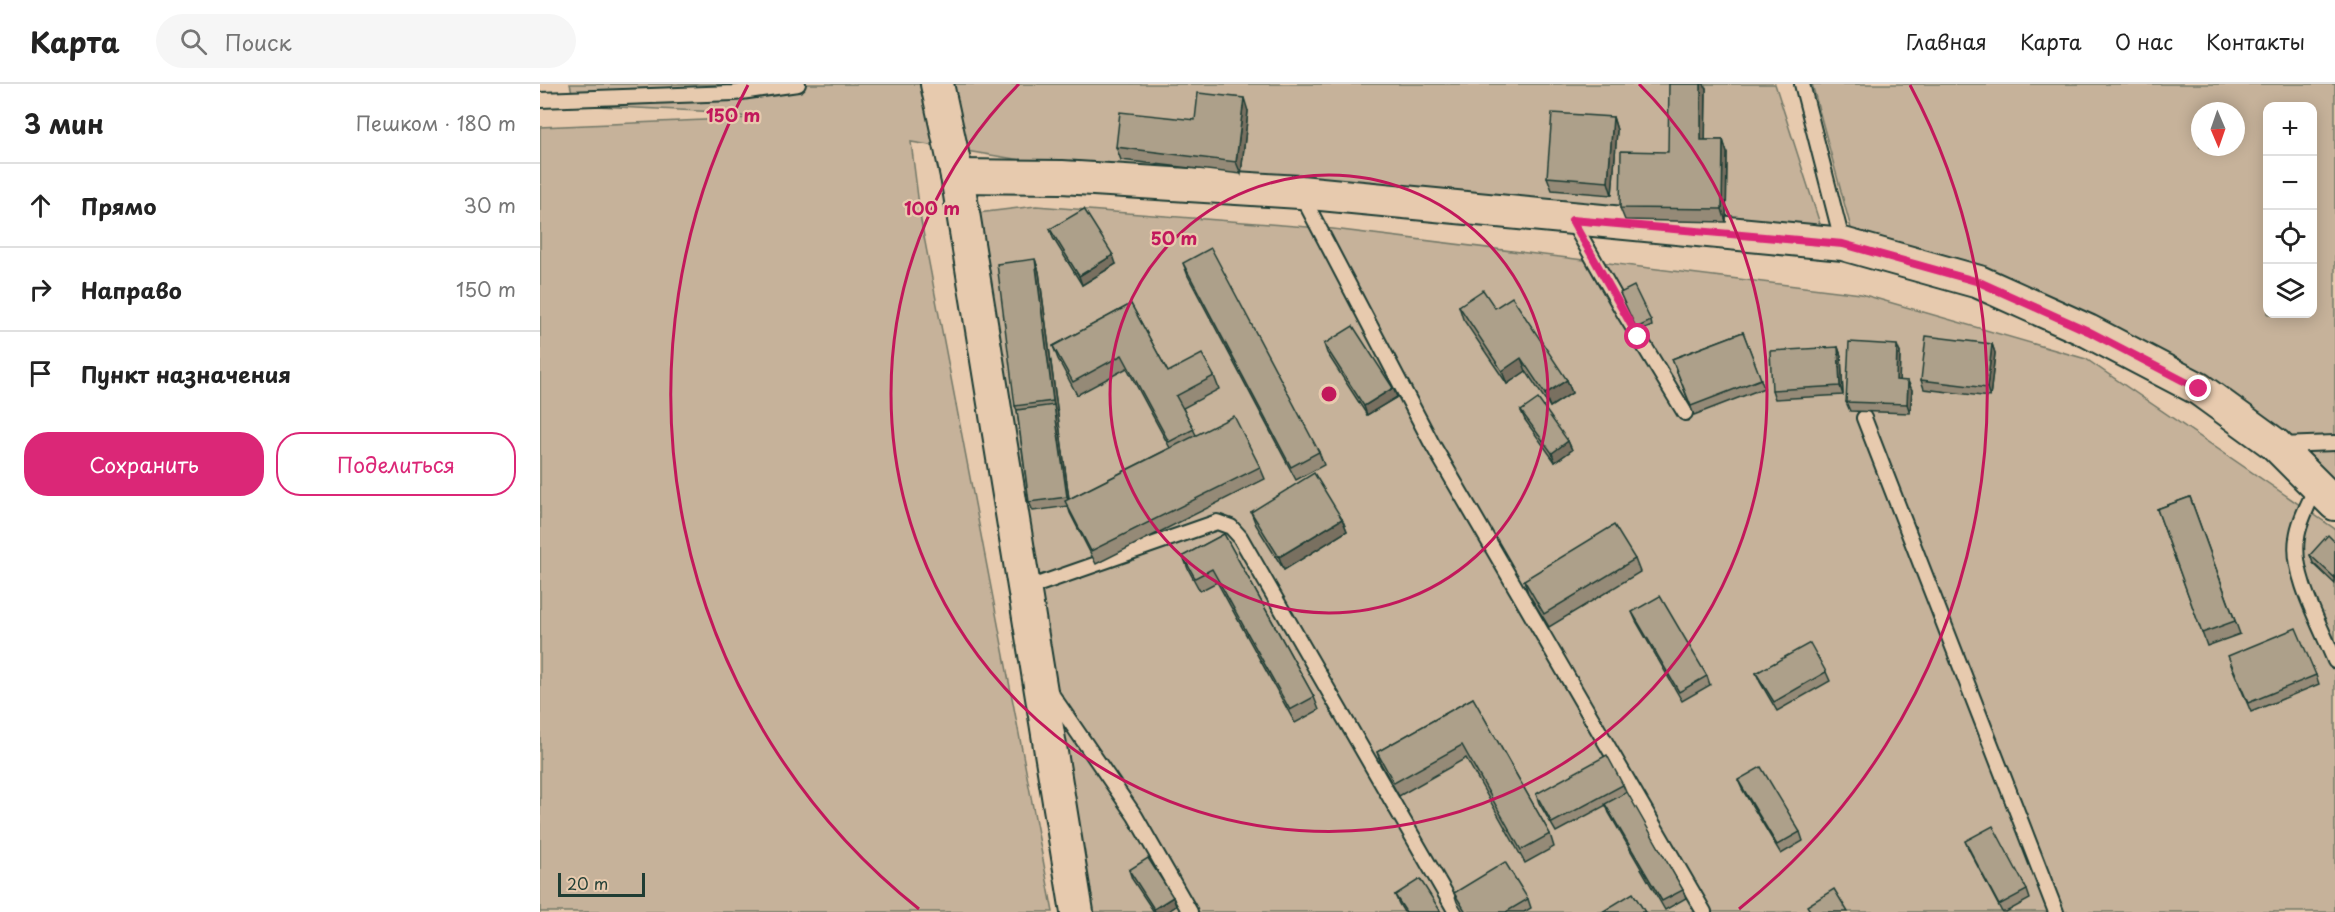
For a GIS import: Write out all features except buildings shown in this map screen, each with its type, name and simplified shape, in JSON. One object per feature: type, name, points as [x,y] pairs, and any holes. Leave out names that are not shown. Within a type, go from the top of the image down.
[{"type":"street","points":[[937,84],[957,176],[1077,912]]},
{"type":"street","points":[[957,176],[1062,177],[1300,192],[1572,220],[1843,244],[1979,282],[2088,331],[2199,389],[2276,446],[2326,495]]},
{"type":"lane","points":[[540,100],[734,93],[798,84]]},
{"type":"lane","points":[[1802,84],[1843,244]]},
{"type":"lane","points":[[1300,192],[1431,442],[1704,912]]},
{"type":"lane","points":[[1572,220],[1623,311],[1685,413]]},
{"type":"lane","points":[[1864,418],[2056,912]]},
{"type":"lane","points":[[2276,446],[2335,443]]},
{"type":"lane","points":[[2326,495],[2297,534],[2295,553],[2298,570],[2335,661]]},
{"type":"lane","points":[[1025,590],[1217,522],[1231,527],[1240,537],[1456,912]]},
{"type":"lane","points":[[1038,675],[1135,816],[1190,912]]},
{"type":"shaded area","points":[[570,84],[1775,84],[1821,227],[1771,240],[1021,160],[911,142],[921,221],[1053,912],[540,912],[540,127],[752,118],[720,112],[575,105]]},
{"type":"shaded area","points":[[1812,84],[2335,84],[2335,517],[2193,392],[1956,277],[1859,258]]},
{"type":"shaded area","points":[[1036,206],[1333,229],[1861,294],[2086,359],[2335,529],[2335,912],[1083,912],[978,213]]},
{"type":"route","points":[[1638,337],[1572,220],[1843,244],[1979,282],[2088,331],[2199,389]]}]
